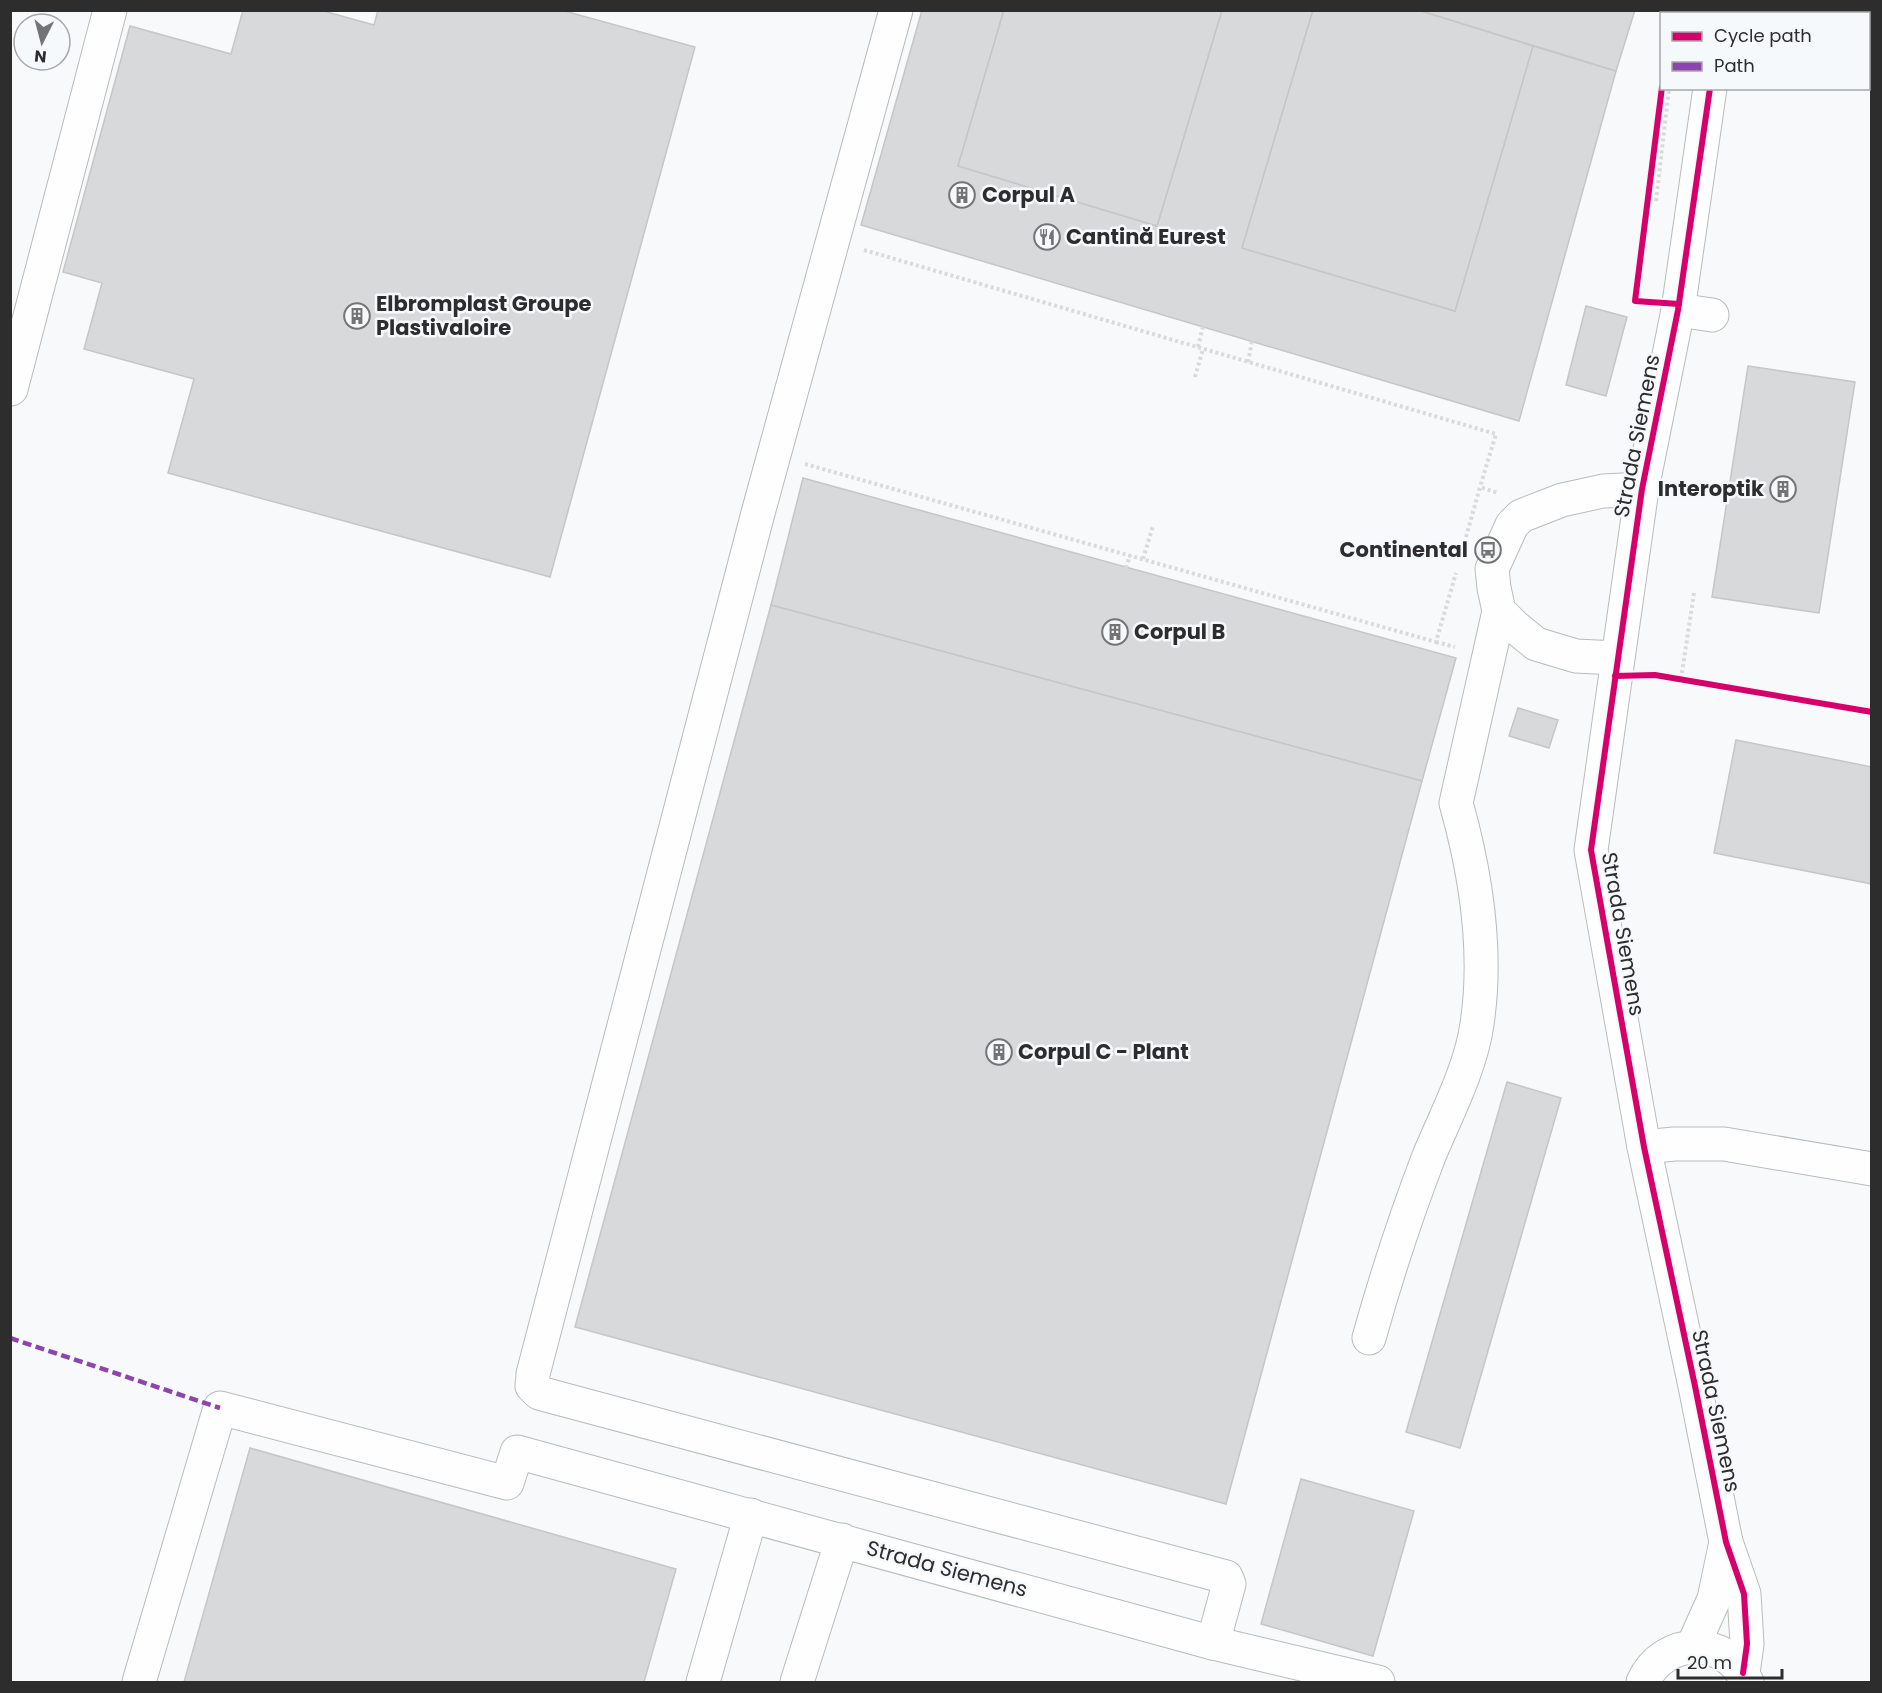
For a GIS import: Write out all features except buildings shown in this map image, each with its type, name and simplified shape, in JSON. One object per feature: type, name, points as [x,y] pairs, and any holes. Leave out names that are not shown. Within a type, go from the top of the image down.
[{"type":"street","points":[[11,389],[110,10]]},
{"type":"street","points":[[896,10],[758,513],[532,1374],[532,1386],[539,1393],[1226,1577],[1229,1584],[1213,1643]]},
{"type":"street","name":"Strada Siemens","points":[[1710,90],[1678,310],[1642,489],[1591,850],[1644,1148],[1726,1542],[1744,1594],[1747,1644],[1745,1678]]},
{"type":"street","points":[[1678,310],[1712,315]]},
{"type":"street","points":[[1616,667],[1536,644],[1506,619],[1494,588],[1492,568],[1512,525],[1521,516],[1562,500],[1603,491],[1642,489]]},
{"type":"street","points":[[1369,1338],[1404,1224],[1464,1072],[1477,1025],[1480,929],[1464,833],[1456,803],[1506,619]]},
{"type":"street","points":[[1644,1148],[1674,1144],[1724,1144],[1872,1169]]},
{"type":"street","name":"Strada Siemens","points":[[139,1683],[220,1408],[507,1484],[517,1452],[1213,1643],[1378,1683]]},
{"type":"street","points":[[703,1683],[751,1515]]},
{"type":"street","points":[[797,1683],[842,1540]]},
{"type":"street","name":"Strada Siemens","points":[[1693,1646],[1714,1599],[1726,1542]]},
{"type":"street","points":[[1643,1683],[1647,1673],[1660,1659],[1675,1651],[1693,1646],[1712,1650],[1730,1659],[1745,1678]]},
{"type":"path","points":[[1657,123],[1662,90]]},
{"type":"path","points":[[1656,207],[1669,90]]},
{"type":"path","points":[[858,248],[1496,434],[1480,487]]},
{"type":"path","points":[[1198,347],[1203,326]]},
{"type":"path","points":[[1248,362],[1252,341]]},
{"type":"path","points":[[1195,377],[1203,349]]},
{"type":"path","points":[[799,462],[1436,642],[1453,586]]},
{"type":"path","points":[[1143,559],[1152,526]]},
{"type":"path","points":[[1126,568],[1130,555]]},
{"type":"path","points":[[1682,679],[1695,593]]},
{"type":"path","points":[[1616,667],[1872,712]]},
{"type":"marked path","points":[[10,1338],[220,1408]]},
{"type":"cycle path","points":[[1662,90],[1635,301],[1679,304]]},
{"type":"cycle path","points":[[1710,90],[1678,310],[1642,489],[1591,850],[1644,1147],[1726,1542],[1744,1594],[1747,1644],[1743,1673]]},
{"type":"cycle path","points":[[1615,676],[1655,675],[1872,712]]},
{"type":"place","name":"Corpul A","points":[[962,195]]},
{"type":"place","name":"Cantină Eurest","points":[[1047,237]]},
{"type":"place","name":"Elbromplast Groupe Plastivaloire","points":[[357,316]]},
{"type":"place","name":"Interoptik","points":[[1783,489]]},
{"type":"place","name":"Continental","points":[[1488,550]]},
{"type":"place","name":"Corpul B","points":[[1115,632]]},
{"type":"place","name":"Corpul C - Plant","points":[[999,1052]]}]
